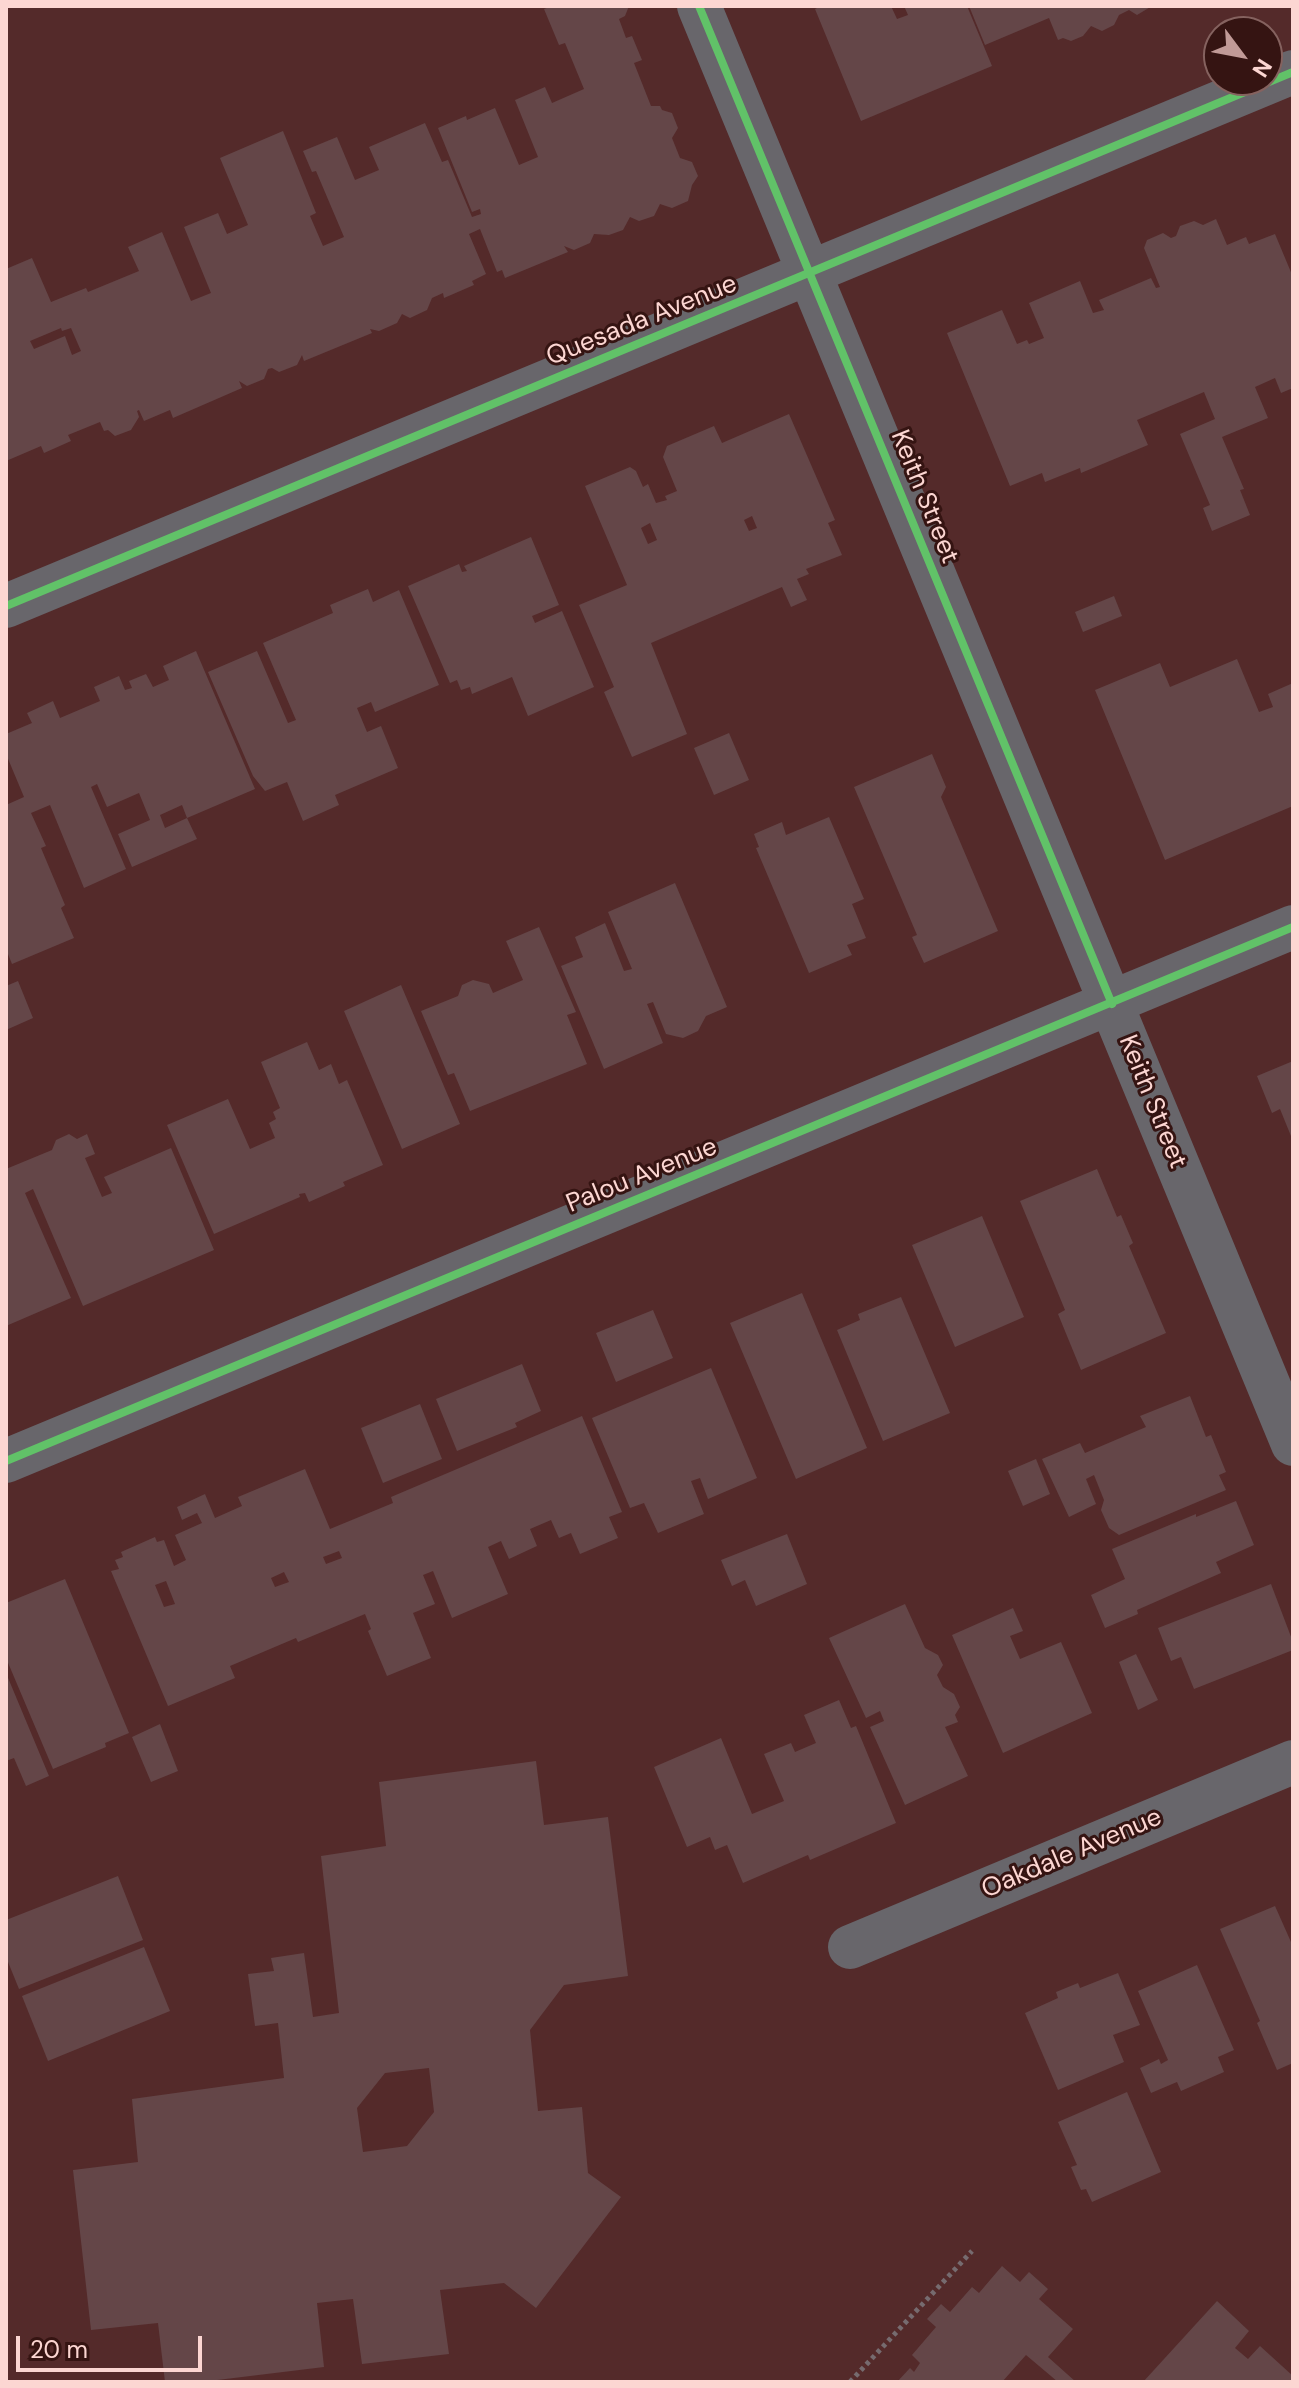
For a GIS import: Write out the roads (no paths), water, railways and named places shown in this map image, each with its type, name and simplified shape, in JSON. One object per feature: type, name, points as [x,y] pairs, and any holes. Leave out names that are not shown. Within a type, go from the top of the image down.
[{"type":"street","name":"Keith Street","points":[[699,6],[1293,1444]]},
{"type":"street","name":"Quesada Avenue","points":[[6,606],[1293,72]]},
{"type":"street","name":"Palou Avenue","points":[[6,1461],[1293,927]]},
{"type":"street","name":"Oakdale Avenue","points":[[850,1947],[1293,1762]]}]
